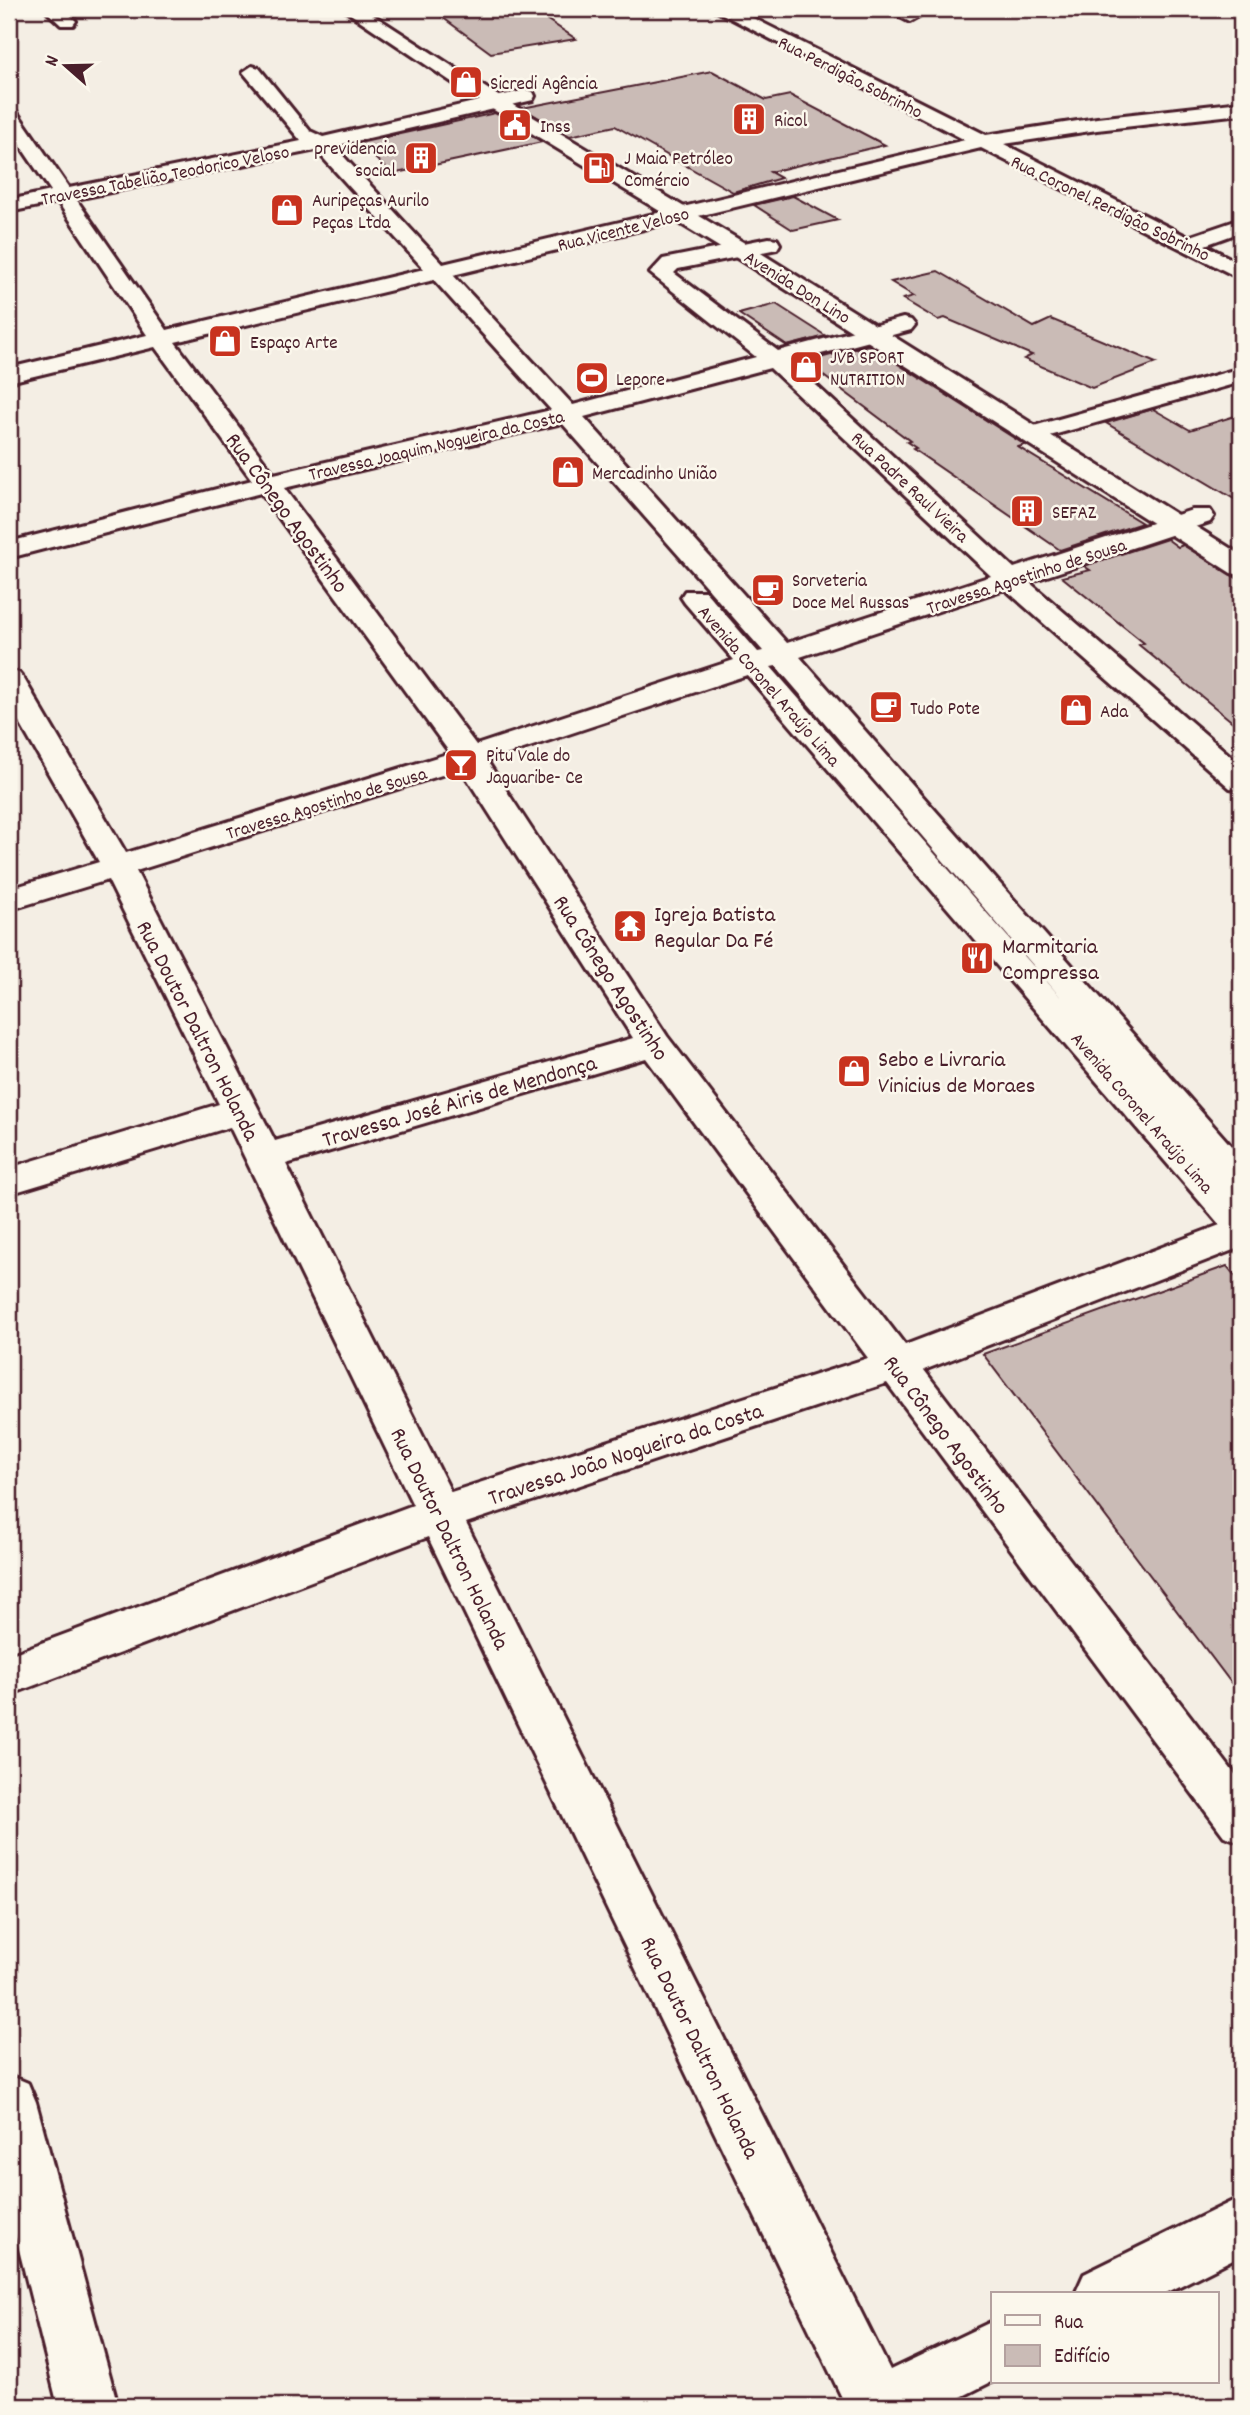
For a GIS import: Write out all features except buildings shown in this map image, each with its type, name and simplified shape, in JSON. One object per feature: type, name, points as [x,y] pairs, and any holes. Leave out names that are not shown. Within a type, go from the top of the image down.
[{"type":"street","points":[[53,9],[67,21]]},
{"type":"street","name":"Avenida Don Lino","points":[[352,9],[496,103],[678,214],[877,323],[1185,514],[1241,542]]},
{"type":"street","name":"Avenida Don Lino","points":[[383,9],[836,285]]},
{"type":"street","name":"Rua Perdigão Sobrinho","points":[[722,9],[981,142]]},
{"type":"street","points":[[423,55],[450,50]]},
{"type":"street","name":"Avenida Coronel Araújo Lima","points":[[252,72],[354,197],[556,416],[653,527],[780,656],[876,765],[955,877]]},
{"type":"street","name":"Travessa Tabelião Teodorico Veloso","points":[[9,206],[526,96]]},
{"type":"street","name":"Rua Vicente Veloso","points":[[9,375],[981,142],[1097,124],[1241,108]]},
{"type":"street","name":"Rua Cônego Agostinho","points":[[9,116],[161,339],[469,757],[654,1044],[1241,1820]]},
{"type":"street","name":"Rua Coronel Perdigão Sobrinho","points":[[981,142],[1241,272]]},
{"type":"street","points":[[580,154],[609,147]]},
{"type":"street","points":[[1188,244],[1241,225]]},
{"type":"street","name":"Rua Padre Raul Vieira","points":[[769,244],[671,264],[661,272],[775,360],[1012,580],[1241,781]]},
{"type":"street","name":"Travessa Joaquim Nogueira da Costa","points":[[9,550],[266,484],[556,416],[775,360],[877,323],[903,325],[925,340]]},
{"type":"street","points":[[1035,422],[1061,425],[1241,375]]},
{"type":"street","points":[[1061,425],[1084,440]]},
{"type":"street","name":"Avenida Don Lino","points":[[1185,514],[1241,567]]},
{"type":"street","name":"Travessa Agostinho de Sousa","points":[[9,900],[469,757],[1012,580],[1185,514]]},
{"type":"street","name":"Avenida Coronel Araújo Lima","points":[[653,527],[751,664],[846,773],[955,877],[1096,1036],[1241,1181]]},
{"type":"street","name":"Rua Doutor Daltron Holanda","points":[[9,679],[118,867],[264,1157],[879,2406]]},
{"type":"street","points":[[846,773],[876,765]]},
{"type":"street","name":"Avenida Coronel Araújo Lima","points":[[1096,1036],[1241,1223]]},
{"type":"street","name":"Travessa José Airis de Mendonça","points":[[264,1157],[654,1044]]},
{"type":"street","points":[[9,1181],[239,1111]]},
{"type":"street","name":"Travessa João Nogueira da Costa","points":[[9,1675],[439,1514],[895,1364],[1241,1232]]},
{"type":"street","points":[[9,2102],[88,2406]]},
{"type":"street","points":[[1108,2292],[1241,2225]]},
{"type":"street","points":[[879,2406],[991,2351]]},
{"type":"place","name":"Sicredi Agência","points":[[466,82]]},
{"type":"place","name":"Ricol","points":[[749,119]]},
{"type":"place","name":"Inss","points":[[515,125]]},
{"type":"place","name":"previdencia social","points":[[421,158]]},
{"type":"place","name":"J Maia Petróleo Comércio","points":[[599,168]]},
{"type":"place","name":"Auripeças Aurilo Peças Ltda","points":[[287,210]]},
{"type":"place","name":"Espaço Arte","points":[[225,341]]},
{"type":"place","name":"JVB SPORT NUTRITION","points":[[806,367]]},
{"type":"place","name":"Lepore","points":[[592,378]]},
{"type":"place","name":"Mercadinho União","points":[[568,472]]},
{"type":"place","name":"SEFAZ","points":[[1027,511]]},
{"type":"place","name":"Sorveteria Doce Mel Russas","points":[[768,590]]},
{"type":"place","name":"Tudo Pote","points":[[886,707]]},
{"type":"place","name":"Ada","points":[[1076,710]]},
{"type":"place","name":"Pitu Vale do Jaguaribe- Ce","points":[[461,765]]},
{"type":"place","name":"Igreja Batista Regular Da Fé","points":[[630,926]]},
{"type":"place","name":"Marmitaria Compressa","points":[[977,958]]},
{"type":"place","name":"Sebo e Livraria Vinicius de Moraes","points":[[854,1071]]}]
